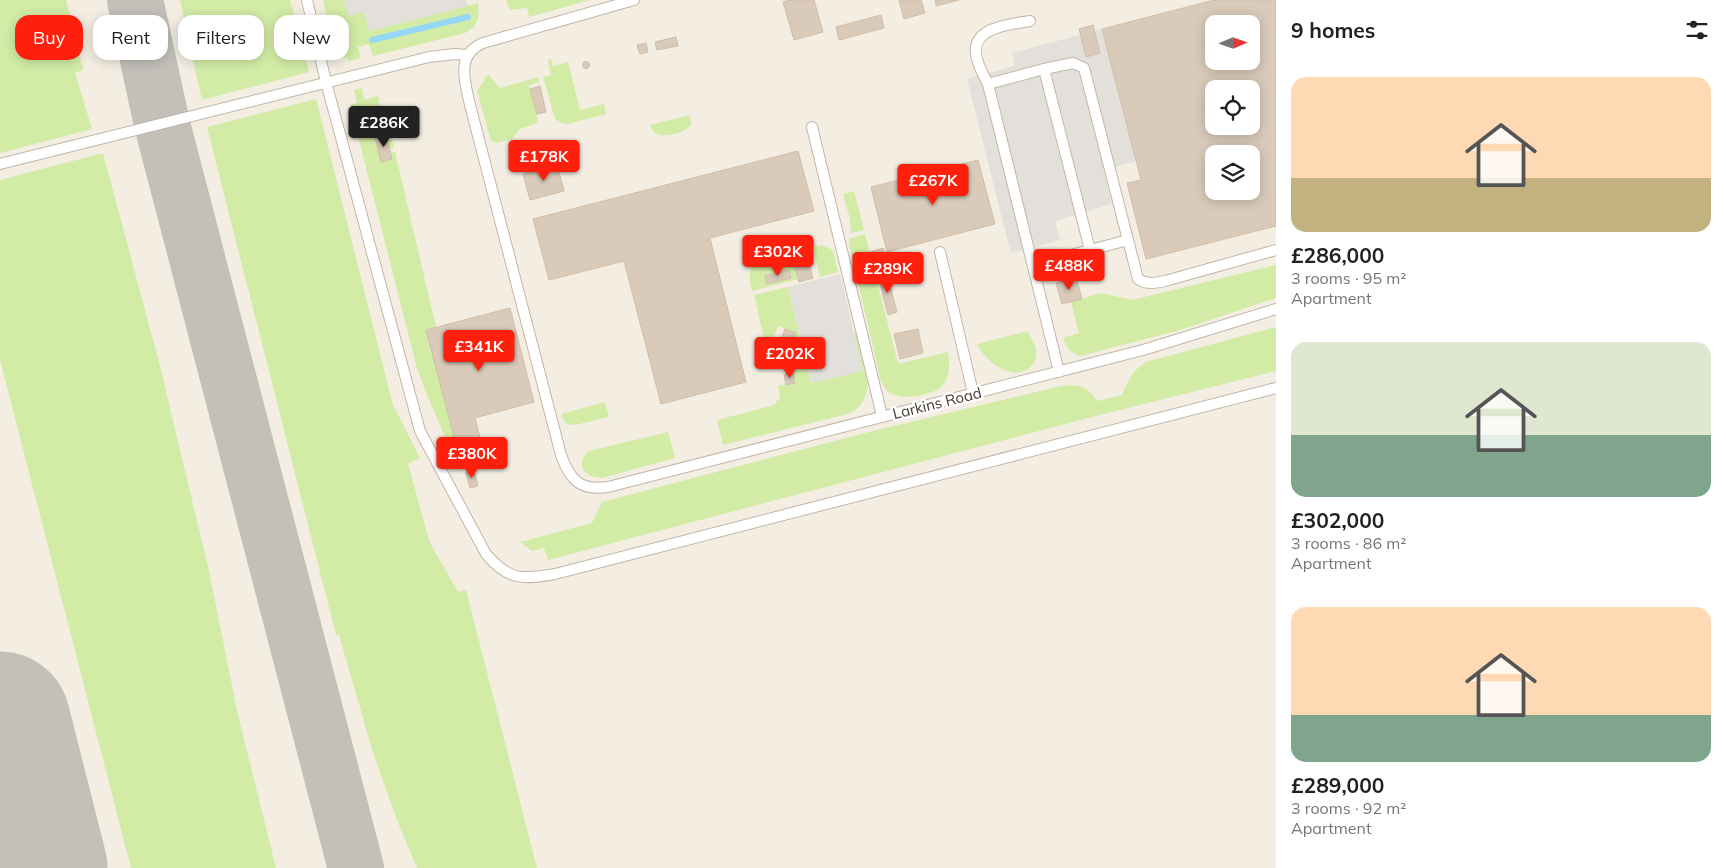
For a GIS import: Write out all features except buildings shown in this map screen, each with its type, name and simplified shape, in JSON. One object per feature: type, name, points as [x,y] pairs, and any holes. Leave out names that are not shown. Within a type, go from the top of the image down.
[{"type":"lane","points":[[307,0],[326,82],[420,431],[486,554],[499,568],[509,574],[534,577],[555,574],[1276,388]]},
{"type":"lane","points":[[0,164],[429,57],[455,54],[468,55],[475,47],[483,43],[634,0]]},
{"type":"lane","points":[[1030,21],[991,29],[982,34],[977,41],[977,61],[988,84],[1059,372]]},
{"type":"lane","name":"Larkins Road","points":[[468,55],[464,76],[470,105],[561,455],[572,478],[583,486],[596,489],[608,487],[1059,372],[1143,350],[1276,309]]},
{"type":"lane","points":[[988,84],[1073,62],[1084,68],[1138,279],[1143,282],[1165,281],[1276,250]]},
{"type":"lane","points":[[1044,70],[1090,250]]},
{"type":"lane","points":[[812,127],[882,416]]},
{"type":"lane","points":[[1033,265],[1128,240]]},
{"type":"lane","points":[[940,252],[974,393]]},
{"type":"green space","points":[[0,0],[66,0],[70,15],[15,15],[15,60],[81,60],[83,70],[75,73],[92,129],[0,153]]},
{"type":"green space","points":[[180,0],[290,0],[294,15],[274,15],[274,60],[306,60],[309,72],[202,100],[193,60],[264,60],[264,15],[183,15]]},
{"type":"green space","points":[[323,0],[344,0],[349,15],[327,15]]},
{"type":"green space","points":[[506,0],[589,0],[529,17],[527,8],[510,10]]},
{"type":"green space","points":[[478,3],[477,21],[473,28],[465,33],[373,56],[369,44],[358,47],[361,58],[348,61],[349,16],[364,12],[370,31]]},
{"type":"green space","points":[[548,59],[551,59],[553,66],[568,62],[580,110],[604,104],[606,114],[568,124],[555,119],[543,77],[551,75]]},
{"type":"green space","points":[[488,74],[500,88],[538,77],[539,82],[529,85],[537,114],[537,123],[520,129],[512,139],[497,143],[491,141],[477,91]]},
{"type":"green space","points":[[362,88],[364,99],[378,96],[381,109],[385,109],[394,148],[390,149],[391,153],[395,152],[436,327],[427,330],[456,444],[449,446],[417,368],[350,105],[357,103],[354,90]]},
{"type":"green space","points":[[316,99],[393,405],[420,458],[408,464],[430,543],[458,592],[466,590],[537,868],[417,868],[374,756],[339,635],[336,635],[207,127]]},
{"type":"green space","points":[[690,115],[691,125],[685,130],[676,133],[659,135],[653,131],[650,125]]},
{"type":"green space","points":[[103,153],[160,366],[209,571],[238,715],[276,868],[131,868],[0,360],[0,180]]},
{"type":"green space","points":[[854,191],[864,230],[851,233],[850,219],[843,194]]},
{"type":"green space","points":[[865,234],[898,364],[948,352],[947,379],[942,386],[931,393],[907,397],[899,396],[887,391],[881,381],[849,244],[849,239]]},
{"type":"green space","points":[[821,245],[833,250],[838,272],[820,277],[813,247]]},
{"type":"green space","points":[[792,254],[798,279],[752,291],[750,271],[755,264],[774,258],[778,273],[765,276],[767,284],[790,278],[782,272],[779,257]]},
{"type":"green space","points":[[1276,265],[1276,298],[1180,330],[1080,356],[1069,350],[1063,338],[1079,333],[1071,302],[1101,293],[1132,300]]},
{"type":"green space","points":[[788,287],[811,383],[862,371],[854,333],[856,332],[867,377],[867,389],[864,399],[858,407],[848,414],[723,445],[717,420],[774,405],[780,397],[778,386],[795,383],[792,369],[789,369],[786,359],[796,333],[778,326],[771,342],[766,347],[754,295]]},
{"type":"green space","points":[[1276,327],[1276,371],[1088,418],[548,560],[544,548],[532,551],[520,542],[592,523],[602,502],[873,431],[1061,386],[1073,385],[1082,387],[1090,392],[1097,401],[1122,395],[1131,376],[1146,362]]},
{"type":"green space","points":[[1028,331],[1036,349],[1036,357],[1033,364],[1026,370],[1018,373],[1002,369],[994,364],[977,344]]},
{"type":"green space","points":[[605,402],[609,417],[575,425],[567,424],[561,414]]},
{"type":"green space","points":[[668,432],[675,458],[602,478],[590,476],[583,470],[583,459],[589,451]]},
{"type":"shaded area","points":[[344,0],[466,0],[468,6],[369,31],[365,12],[349,15]]},
{"type":"shaded area","points":[[1102,29],[1136,161],[1104,170],[1112,204],[1055,221],[1060,240],[1011,253],[967,79],[1015,66],[1012,53]]},
{"type":"shaded area","points":[[840,274],[863,371],[811,383],[788,287]]},
{"type":"waterway","points":[[372,40],[468,17]]},
{"type":"taxiway","points":[[135,0],[162,124],[356,868]]},
{"type":"runway","points":[[0,722],[37,868]]}]
